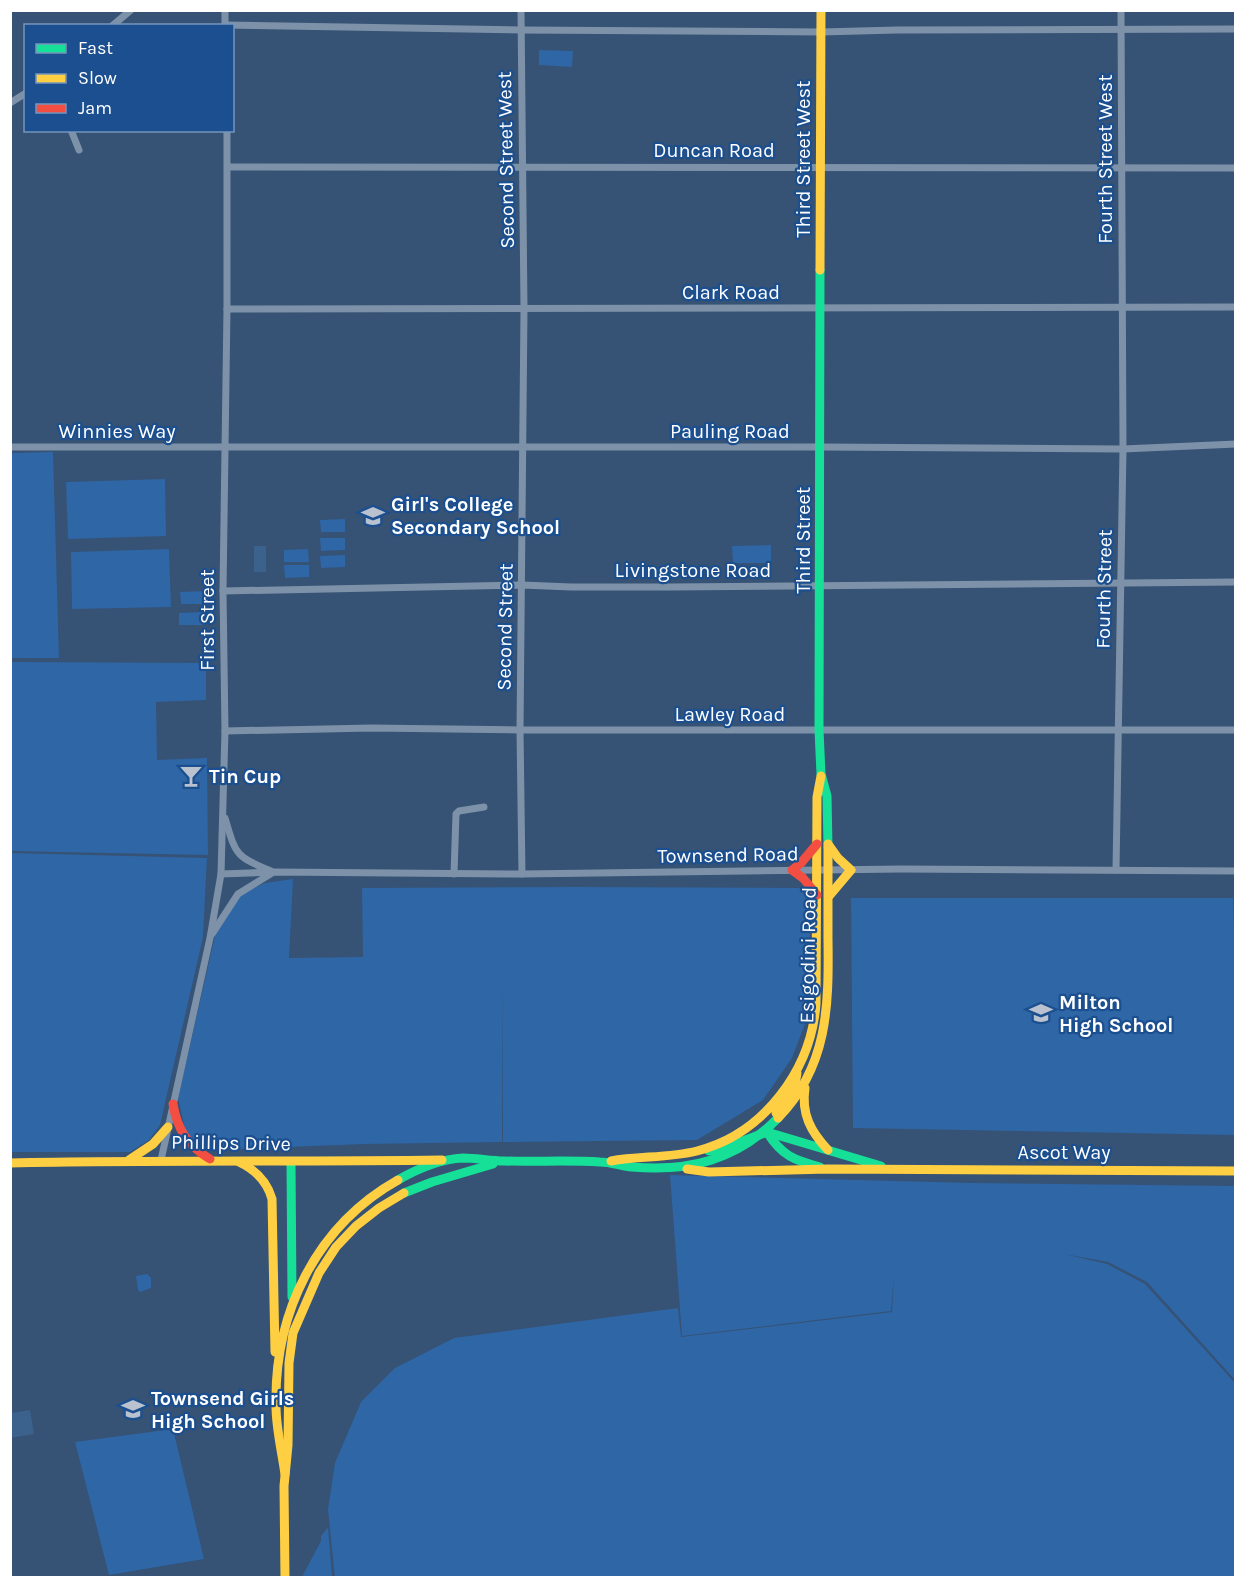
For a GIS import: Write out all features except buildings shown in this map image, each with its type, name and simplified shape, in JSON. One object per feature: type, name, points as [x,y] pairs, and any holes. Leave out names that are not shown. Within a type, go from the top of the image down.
[{"type":"main road","name":"Third Street West","points":[[821,10],[821,308]]},
{"type":"main road","name":"Third Street","points":[[816,870],[817,797],[821,774],[819,730],[821,308]]},
{"type":"main road","name":"Third Street","points":[[821,774],[827,796],[828,870]]},
{"type":"main road","points":[[817,844],[792,870],[803,878],[817,895]]},
{"type":"main road","points":[[828,844],[851,870],[828,897]]},
{"type":"main road","name":"Esigodini Road","points":[[606,1162],[633,1156],[678,1155],[700,1150],[731,1138],[753,1122],[781,1093],[797,1070],[809,1042],[815,1018],[816,870]]},
{"type":"main road","name":"Esigodini Road","points":[[285,1474],[276,1409],[283,1328],[300,1280],[310,1264],[337,1228],[378,1192],[394,1181],[451,1160],[606,1162],[632,1167],[678,1168],[721,1158],[752,1143],[767,1132],[794,1101],[807,1080],[816,1061],[827,1021],[828,870]]},
{"type":"main road","points":[[767,1132],[775,1115],[795,1086],[797,1070]]},
{"type":"main road","points":[[807,1080],[802,1100],[804,1116],[810,1129],[830,1151]]},
{"type":"main road","points":[[173,1104],[177,1124],[186,1140],[196,1151],[212,1160]]},
{"type":"main road","points":[[127,1161],[153,1144],[168,1127]]},
{"type":"main road","points":[[767,1132],[782,1154],[828,1169]]},
{"type":"main road","points":[[700,1150],[710,1152],[722,1149],[756,1134],[767,1132],[893,1170]]},
{"type":"main road","name":"Phillips Drive","points":[[10,1163],[161,1160],[291,1162],[451,1160]]},
{"type":"main road","points":[[237,1160],[260,1175],[270,1190],[272,1199],[276,1409]]},
{"type":"main road","name":"Esigodini Road","points":[[285,1578],[285,1474],[288,1445],[290,1353],[293,1334],[311,1288],[338,1245],[364,1219],[384,1204],[414,1187],[459,1172],[510,1161]]},
{"type":"main road","points":[[291,1162],[293,1334]]},
{"type":"main road","points":[[678,1168],[709,1172],[828,1169]]},
{"type":"main road","name":"Ascot Way","points":[[828,1169],[1236,1171]]},
{"type":"street","points":[[114,24],[131,10]]},
{"type":"street","name":"Second Street West","points":[[521,10],[524,309]]},
{"type":"street","name":"Fourth Street West","points":[[1121,10],[1122,308]]},
{"type":"street","points":[[234,25],[821,32],[1236,29]]},
{"type":"street","points":[[10,103],[24,94]]},
{"type":"street","points":[[72,132],[79,150]]},
{"type":"street","name":"First Street","points":[[161,1160],[210,938],[221,874],[225,731],[223,591],[227,132]]},
{"type":"street","name":"Duncan Road","points":[[228,167],[1236,168]]},
{"type":"street","name":"Clark Road","points":[[227,309],[1236,307]]},
{"type":"street","name":"Fourth Street","points":[[1116,870],[1123,449],[1122,308]]},
{"type":"street","name":"Second Street","points":[[522,874],[520,730],[524,309]]},
{"type":"street","name":"Pauling Road","points":[[224,447],[1123,449],[1236,444]]},
{"type":"street","name":"Winnies Way","points":[[10,447],[224,447]]},
{"type":"street","name":"Livingstone Road","points":[[223,591],[522,585],[571,587],[1236,582]]},
{"type":"street","name":"Lawley Road","points":[[225,731],[372,728],[1236,730]]},
{"type":"street","points":[[454,874],[456,814],[459,811],[484,807]]},
{"type":"street","points":[[223,810],[238,854],[274,872]]},
{"type":"street","name":"Townsend Road","points":[[221,874],[274,872],[522,874],[792,870],[1236,871]]},
{"type":"street","points":[[210,938],[230,903],[238,894],[274,872]]},
{"type":"shaded area","points":[[539,50],[573,51],[572,67],[539,65]]},
{"type":"shaded area","points":[[53,452],[59,658],[11,658],[11,453]]},
{"type":"shaded area","points":[[165,479],[166,536],[68,539],[66,482]]},
{"type":"shaded area","points":[[345,519],[345,532],[321,532],[320,520]]},
{"type":"shaded area","points":[[320,538],[345,538],[345,550],[321,551]]},
{"type":"shaded area","points":[[771,545],[771,563],[733,563],[732,546]]},
{"type":"shaded area","points":[[254,546],[266,546],[266,572],[254,572]]},
{"type":"shaded area","points":[[169,549],[171,607],[72,609],[71,552]]},
{"type":"shaded area","points":[[308,549],[309,562],[284,562],[284,550]]},
{"type":"shaded area","points":[[345,555],[345,567],[321,568],[320,556]]},
{"type":"shaded area","points":[[284,565],[309,565],[309,577],[285,578]]},
{"type":"shaded area","points":[[205,591],[205,604],[181,604],[180,592]]},
{"type":"shaded area","points":[[203,612],[203,625],[179,625],[179,613]]},
{"type":"shaded area","points":[[11,662],[206,663],[206,700],[156,702],[157,760],[207,758],[208,855],[11,851]]},
{"type":"shaded area","points":[[11,853],[207,858],[203,937],[160,1125],[149,1140],[130,1152],[11,1152]]},
{"type":"shaded area","points":[[293,879],[289,958],[363,957],[362,888],[801,888],[811,895],[808,1016],[792,1058],[763,1100],[697,1140],[503,1142],[502,980],[502,1142],[209,1150],[186,1134],[178,1098],[215,936],[238,895],[265,883]]},
{"type":"shaded area","name":"Milton High School","points":[[851,898],[1233,898],[1236,992],[1235,1135],[853,1128]]},
{"type":"shaded area","points":[[670,1175],[973,1183],[1235,1186],[1235,1380],[1147,1282],[1108,1262],[1064,1254],[1107,1264],[1145,1284],[1235,1383],[1235,1577],[335,1578],[328,1509],[335,1463],[361,1402],[395,1368],[454,1338],[678,1308],[681,1337],[892,1312],[894,1274],[891,1311],[682,1336]]},
{"type":"shaded area","points":[[147,1274],[151,1278],[151,1288],[140,1292],[136,1276]]},
{"type":"shaded area","points":[[30,1410],[34,1434],[11,1438],[11,1413]]},
{"type":"shaded area","points":[[173,1429],[204,1559],[109,1575],[75,1442]]},
{"type":"shaded area","points":[[328,1527],[332,1577],[302,1577],[321,1541],[321,1536]]},
{"type":"traffic: fast","points":[[820,270],[819,730],[821,774],[827,796],[828,847]]},
{"type":"traffic: fast","points":[[398,1180],[429,1165],[463,1158],[499,1161],[604,1162],[653,1168],[692,1165],[711,1160],[746,1144],[778,1118]]},
{"type":"traffic: fast","points":[[767,1132],[778,1147],[789,1156],[820,1167]]},
{"type":"traffic: fast","points":[[709,1151],[724,1148],[767,1132],[881,1166]]},
{"type":"traffic: fast","points":[[291,1162],[292,1297]]},
{"type":"traffic: fast","points":[[404,1193],[493,1164]]},
{"type":"traffic: slow","points":[[820,270],[821,10]]},
{"type":"traffic: slow","points":[[611,1161],[686,1153],[721,1143],[743,1130],[763,1114],[780,1096],[794,1075],[805,1052],[816,1004],[817,797],[821,776]]},
{"type":"traffic: slow","points":[[828,844],[851,870],[829,896]]},
{"type":"traffic: slow","points":[[778,1118],[795,1098],[807,1078],[822,1034],[828,988],[828,847]]},
{"type":"traffic: slow","points":[[776,1113],[795,1085],[797,1073]]},
{"type":"traffic: slow","points":[[805,1088],[806,1114],[812,1129],[828,1150]]},
{"type":"traffic: slow","points":[[129,1160],[153,1144],[168,1127]]},
{"type":"traffic: slow","points":[[10,1163],[442,1160]]},
{"type":"traffic: slow","points":[[239,1162],[260,1177],[272,1199],[275,1352]]},
{"type":"traffic: slow","points":[[687,1169],[709,1172],[828,1169],[1236,1171]]},
{"type":"traffic: slow","points":[[285,1474],[276,1415],[277,1371],[292,1306],[306,1275],[323,1247],[344,1222],[369,1199],[398,1180]]},
{"type":"traffic: slow","points":[[285,1578],[284,1486],[288,1445],[289,1363],[293,1333],[319,1273],[336,1247],[356,1226],[379,1208],[404,1193]]},
{"type":"traffic: jam","points":[[817,844],[792,870],[803,878],[817,895]]},
{"type":"traffic: jam","points":[[173,1104],[177,1121],[185,1136],[195,1148],[210,1159]]},
{"type":"place","name":"Girl's College Secondary School","points":[[373,516]]},
{"type":"place","name":"Tin Cup","points":[[191,776]]},
{"type":"place","name":"Milton High School","points":[[1041,1013]]},
{"type":"place","name":"Townsend Girls High School","points":[[133,1409]]}]
